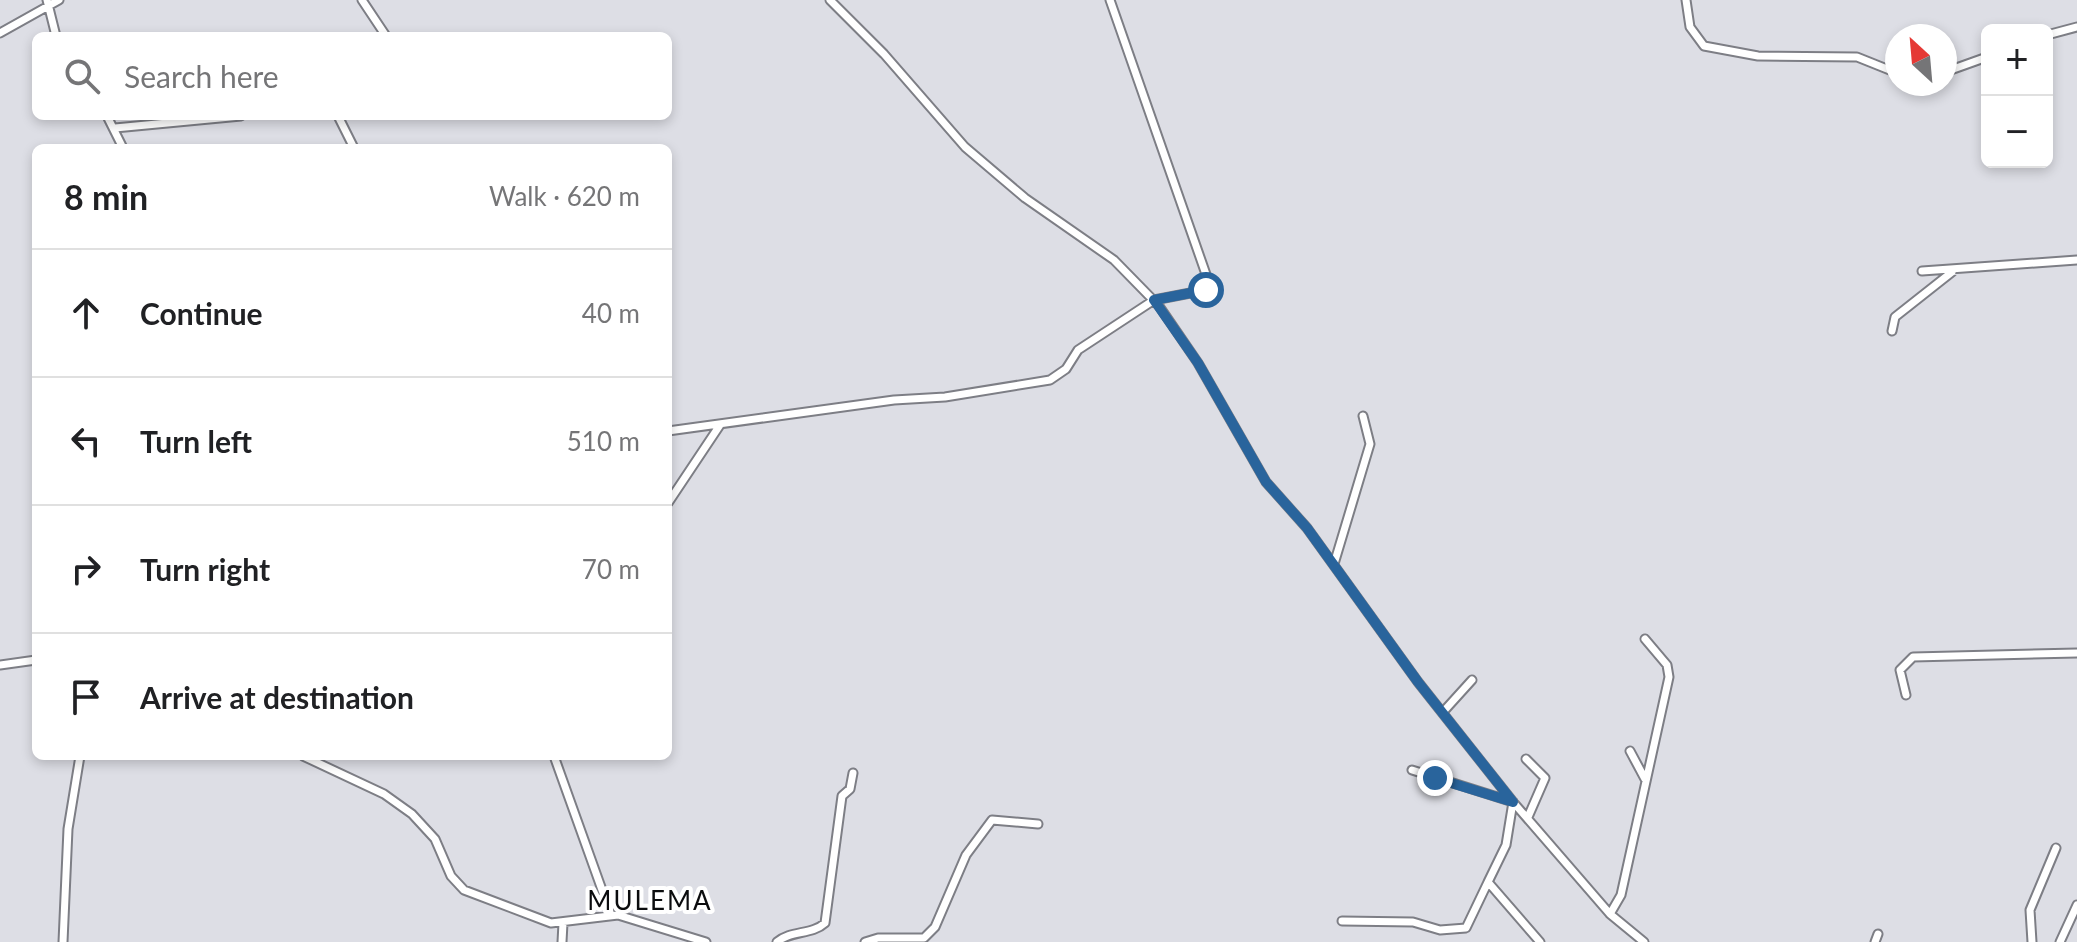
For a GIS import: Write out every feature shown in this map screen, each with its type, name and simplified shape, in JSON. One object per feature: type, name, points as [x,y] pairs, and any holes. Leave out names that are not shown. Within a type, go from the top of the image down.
[{"type":"street","points":[[0,33],[59,0]]},
{"type":"street","points":[[362,0],[383,32]]},
{"type":"street","points":[[830,0],[890,61],[965,147],[1025,198],[1114,260],[1154,300],[1198,363],[1266,482],[1334,564],[1513,802],[1610,914],[1644,942]]},
{"type":"street","points":[[672,431],[894,400],[945,397],[1050,380],[1066,369],[1078,350],[1154,300],[1202,292],[1209,287],[1110,0]]},
{"type":"street","points":[[1686,0],[1690,27],[1704,46],[1758,56],[1857,57],[1885,68]]},
{"type":"street","points":[[47,4],[55,32]]},
{"type":"street","points":[[2053,33],[2077,27]]},
{"type":"street","points":[[1957,68],[1981,59]]},
{"type":"street","points":[[110,120],[121,144]]},
{"type":"street","points":[[115,128],[199,120]]},
{"type":"street","points":[[340,120],[352,144]]},
{"type":"street","points":[[1922,271],[2077,260]]},
{"type":"street","points":[[1892,331],[1895,317],[1954,270]]},
{"type":"street","points":[[1334,564],[1370,444],[1363,416]]},
{"type":"street","points":[[672,497],[720,425]]},
{"type":"street","points":[[1610,914],[1621,895],[1669,677],[1667,665],[1645,639]]},
{"type":"street","points":[[1906,695],[1899,673],[1913,657],[2077,653]]},
{"type":"street","points":[[0,665],[32,661]]},
{"type":"street","points":[[1443,712],[1472,680]]},
{"type":"street","points":[[1630,751],[1645,779]]},
{"type":"street","points":[[1526,759],[1545,778],[1528,817]]},
{"type":"street","points":[[63,942],[68,829],[79,760]]},
{"type":"street","points":[[312,760],[384,794],[412,814],[435,839],[451,876],[464,890],[542,921],[563,923],[611,915],[706,942]]},
{"type":"street","points":[[555,760],[611,915]]},
{"type":"street","points":[[1412,770],[1513,802]]},
{"type":"street","points":[[777,942],[784,936],[818,929],[825,923],[842,796],[850,789],[853,773]]},
{"type":"street","points":[[1342,921],[1413,922],[1440,930],[1466,928],[1506,845],[1513,802]]},
{"type":"street","points":[[865,942],[878,938],[924,938],[935,927],[966,855],[992,820],[1038,824]]},
{"type":"street","points":[[2032,942],[2030,910],[2056,848]]},
{"type":"street","points":[[1488,882],[1540,942]]},
{"type":"street","points":[[2060,942],[2077,905]]},
{"type":"street","points":[[562,942],[563,923]]},
{"type":"district","name":"MULEMA","points":[[650,900]]},
{"type":"route","points":[[1206,290],[1154,300],[1198,363],[1266,482],[1307,528],[1418,682],[1513,802],[1435,778]]}]
